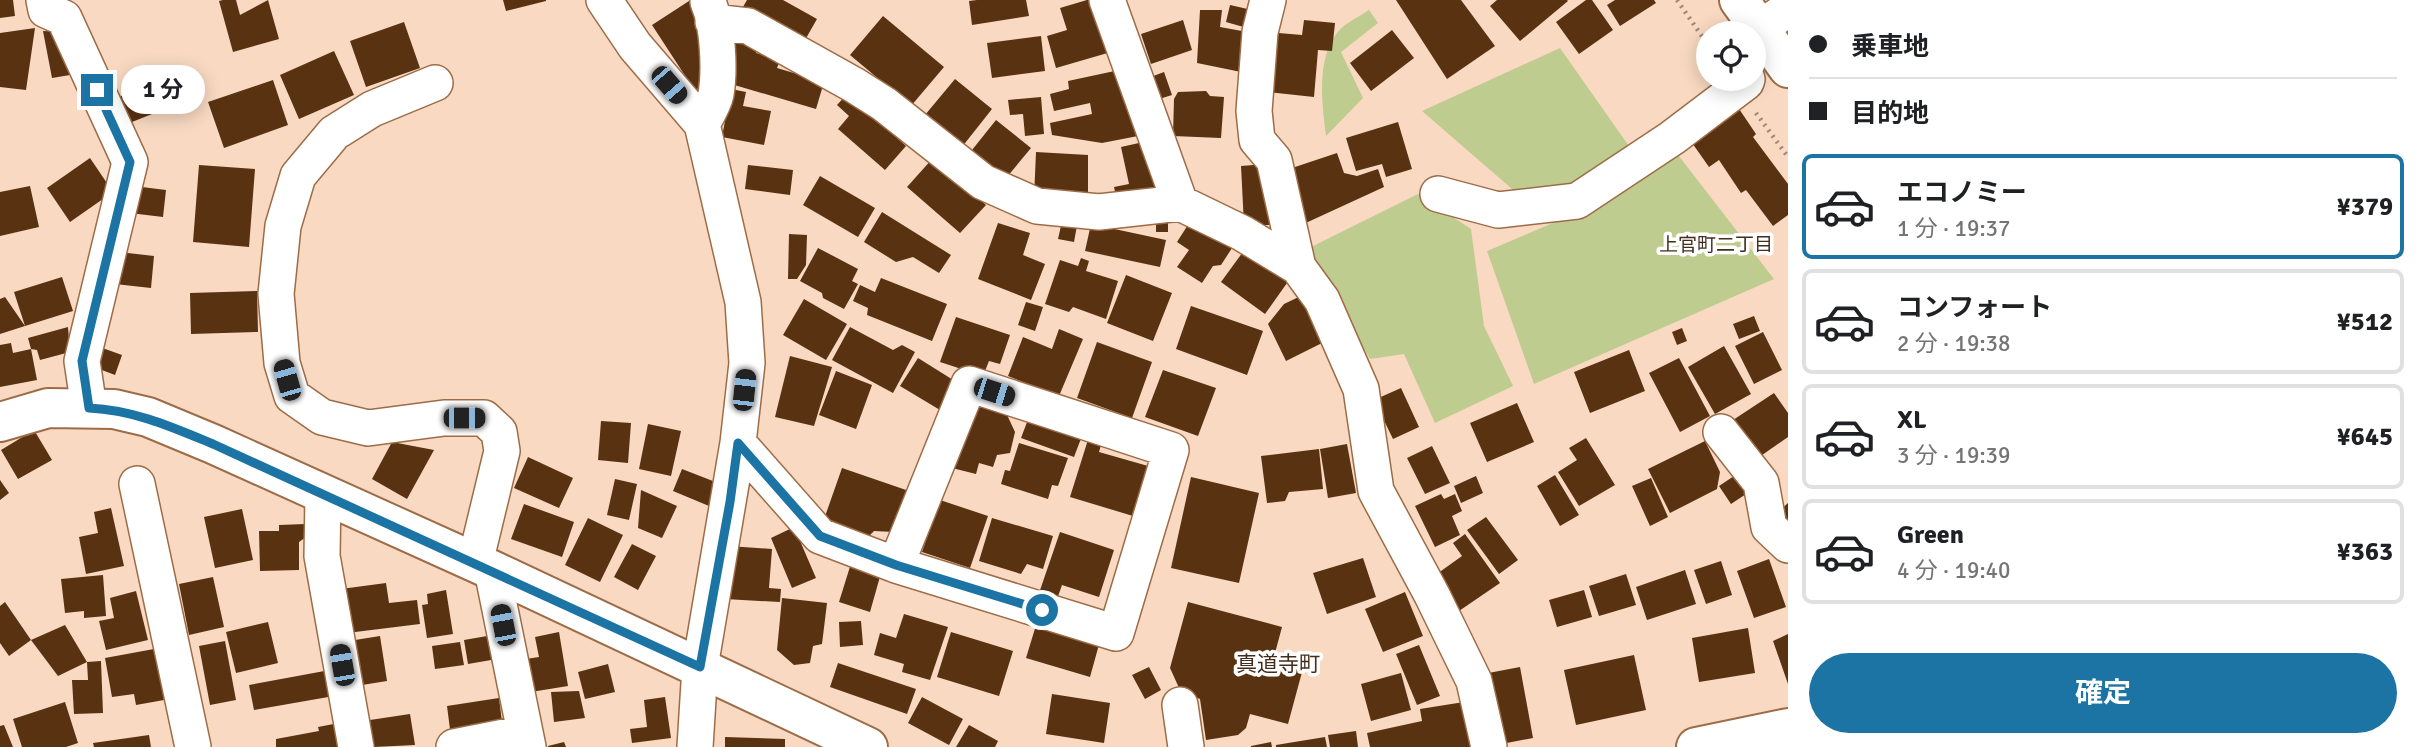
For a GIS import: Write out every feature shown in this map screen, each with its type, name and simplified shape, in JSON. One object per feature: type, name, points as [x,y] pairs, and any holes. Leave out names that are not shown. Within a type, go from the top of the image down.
[{"type":"street","points":[[44,0],[46,10],[64,18],[130,162],[82,361],[89,408]]},
{"type":"street","points":[[604,0],[635,46],[702,124],[743,302],[747,363],[730,502],[700,667],[695,747]]},
{"type":"street","points":[[1107,0],[1180,203]]},
{"type":"street","points":[[1268,0],[1260,32],[1254,111],[1257,140],[1274,160],[1298,267]]},
{"type":"street","points":[[702,124],[716,96],[717,58],[710,11]]},
{"type":"street","points":[[710,11],[748,26],[854,85],[884,104],[983,182],[1037,206],[1099,212],[1180,203],[1242,233],[1298,267],[1322,300],[1361,388],[1376,491],[1474,681],[1489,747]]},
{"type":"street","points":[[1766,32],[1788,68]]},
{"type":"street","points":[[435,83],[372,109],[334,133],[298,176],[283,226],[276,294],[282,363],[292,396],[322,417],[368,428],[444,418],[484,418],[499,432],[502,451],[483,567],[526,740],[454,747]]},
{"type":"street","points":[[1438,194],[1497,210],[1577,201],[1672,138],[1734,91]]},
{"type":"street","points":[[738,443],[820,536],[896,565],[1116,633],[1171,450],[969,384],[896,565]]},
{"type":"street","points":[[0,422],[48,408],[114,409],[148,417],[483,567],[868,747]]},
{"type":"street","points":[[1721,432],[1761,483],[1769,527],[1788,545]]},
{"type":"street","points":[[137,484],[193,747]]},
{"type":"street","points":[[323,495],[322,556],[356,747]]},
{"type":"street","points":[[1180,705],[1186,747]]},
{"type":"street","points":[[1696,747],[1788,728]]},
{"type":"path","points":[[1677,0],[1696,28]]},
{"type":"path","points":[[1755,113],[1788,157]]},
{"type":"green space","points":[[1369,10],[1378,23],[1341,52],[1363,98],[1326,136],[1322,83],[1330,44],[1340,29]]},
{"type":"green space","points":[[1560,48],[1631,149],[1558,197],[1519,195],[1422,111]]},
{"type":"green space","points":[[1675,151],[1774,279],[1534,384],[1487,251],[1581,211]]},
{"type":"green space","points":[[1418,194],[1471,229],[1484,326],[1513,386],[1435,423],[1404,354],[1370,359],[1305,250]]},
{"type":"building","points":[[0,0],[13,0],[15,16],[0,18]]},
{"type":"building","points":[[236,0],[240,15],[268,0],[279,39],[233,52],[219,1]]},
{"type":"building","points":[[503,0],[546,0],[546,1],[506,11]]},
{"type":"building","points":[[747,0],[783,0],[817,19],[801,47],[740,12]]},
{"type":"building","points":[[1026,0],[1029,16],[972,25],[969,1]]},
{"type":"building","points":[[1096,0],[1111,52],[1056,68],[1047,36],[1067,30],[1060,8]]},
{"type":"building","points":[[1396,0],[1461,0],[1495,46],[1447,79]]},
{"type":"building","points":[[1497,0],[1568,1],[1520,41],[1490,6]]},
{"type":"building","points":[[1586,0],[1592,0],[1613,30],[1579,54],[1556,22]]},
{"type":"building","points":[[1615,0],[1654,0],[1656,3],[1620,26],[1607,5]]},
{"type":"building","points":[[689,1],[709,32],[707,83],[695,91],[652,25]]},
{"type":"building","points":[[1230,5],[1252,10],[1247,28],[1226,22]]},
{"type":"building","points":[[1200,10],[1222,10],[1220,27],[1253,33],[1246,73],[1197,63]]},
{"type":"building","points":[[883,16],[944,67],[911,106],[850,55]]},
{"type":"building","points":[[1183,20],[1192,50],[1151,64],[1141,34]]},
{"type":"building","points":[[1304,20],[1335,23],[1332,51],[1318,50],[1314,97],[1259,91],[1266,32],[1302,35]]},
{"type":"building","points":[[404,22],[420,68],[366,87],[350,41]]},
{"type":"building","points":[[35,28],[26,90],[0,87],[0,33]]},
{"type":"building","points":[[729,28],[760,38],[756,53],[780,60],[777,68],[824,82],[816,109],[731,84],[736,68],[721,63]]},
{"type":"building","points":[[1392,30],[1414,58],[1371,91],[1350,63]]},
{"type":"building","points":[[43,31],[68,32],[76,74],[52,78]]},
{"type":"building","points":[[1041,36],[1045,71],[992,78],[987,43]]},
{"type":"building","points":[[334,51],[354,95],[299,119],[280,75]]},
{"type":"building","points":[[1124,69],[1143,135],[1102,143],[1052,135],[1050,123],[1092,114],[1090,103],[1054,111],[1050,94],[1069,89],[1068,81]]},
{"type":"building","points":[[1164,72],[1172,95],[1156,100],[1148,78]]},
{"type":"building","points":[[955,79],[992,109],[958,152],[920,121]]},
{"type":"building","points":[[161,80],[172,106],[117,128],[106,102]]},
{"type":"building","points":[[273,80],[288,125],[224,148],[208,102]]},
{"type":"building","points":[[721,87],[746,92],[743,106],[771,111],[764,145],[722,137],[727,110]]},
{"type":"building","points":[[1206,91],[1210,96],[1224,97],[1221,138],[1173,136],[1174,99],[1178,92]]},
{"type":"building","points":[[847,94],[906,146],[885,170],[838,129],[849,116],[837,105]]},
{"type":"building","points":[[1041,97],[1044,134],[1025,136],[1023,114],[1010,115],[1008,100]]},
{"type":"building","points":[[1731,97],[1756,134],[1753,137],[1788,184],[1788,215],[1773,226],[1746,190],[1741,193],[1719,160],[1709,167],[1683,130]]},
{"type":"building","points":[[996,120],[1031,148],[1002,183],[968,155]]},
{"type":"building","points":[[1398,122],[1412,169],[1386,177],[1382,164],[1356,171],[1346,138]]},
{"type":"building","points":[[1148,141],[1160,195],[1118,205],[1114,187],[1129,184],[1121,147]]},
{"type":"building","points":[[1036,152],[1088,155],[1088,199],[1034,198]]},
{"type":"building","points":[[1337,153],[1344,173],[1357,176],[1378,169],[1384,187],[1297,227],[1289,169]]},
{"type":"building","points":[[90,158],[113,192],[70,222],[47,188]]},
{"type":"building","points":[[933,158],[986,205],[960,233],[907,187]]},
{"type":"building","points":[[1266,164],[1278,225],[1244,225],[1241,166]]},
{"type":"building","points":[[199,165],[255,169],[249,247],[193,242]]},
{"type":"building","points":[[748,165],[793,170],[790,195],[745,189]]},
{"type":"building","points":[[820,176],[875,208],[858,237],[803,205]]},
{"type":"building","points":[[30,186],[39,227],[0,236],[0,192]]},
{"type":"building","points":[[134,186],[166,190],[163,217],[130,213]]},
{"type":"building","points":[[882,212],[951,255],[939,273],[913,257],[896,262],[864,242]]},
{"type":"building","points":[[1063,217],[1078,220],[1074,242],[1058,239]]},
{"type":"building","points":[[1193,217],[1234,245],[1221,265],[1213,266],[1202,283],[1177,267],[1189,250],[1177,242]]},
{"type":"building","points":[[1156,220],[1168,220],[1168,232],[1156,232]]},
{"type":"building","points":[[998,223],[1030,233],[1023,255],[1045,264],[1031,300],[978,279]]},
{"type":"building","points":[[1091,224],[1166,240],[1160,267],[1085,251]]},
{"type":"building","points":[[789,234],[807,235],[806,265],[797,279],[788,279]]},
{"type":"building","points":[[1248,245],[1292,276],[1265,314],[1221,282]]},
{"type":"building","points":[[818,248],[858,269],[852,281],[858,284],[844,309],[800,281]]},
{"type":"building","points":[[119,252],[154,256],[151,288],[115,284]]},
{"type":"building","points":[[1081,258],[1089,261],[1086,271],[1118,281],[1106,319],[1073,307],[1069,312],[1045,304],[1060,260],[1078,266]]},
{"type":"building","points":[[1126,275],[1172,293],[1153,341],[1107,323]]},
{"type":"building","points":[[62,277],[73,311],[25,326],[14,292]]},
{"type":"building","points":[[881,278],[947,304],[932,341],[867,315],[868,308],[853,301],[860,285],[875,292]]},
{"type":"building","points":[[257,291],[258,332],[191,334],[190,293]]},
{"type":"building","points":[[1305,294],[1328,340],[1286,361],[1268,324],[1284,304]]},
{"type":"building","points":[[5,297],[25,326],[0,334],[0,299]]},
{"type":"building","points":[[804,299],[847,324],[826,360],[783,335]]},
{"type":"building","points":[[1026,302],[1043,307],[1035,331],[1018,325]]},
{"type":"building","points":[[1191,306],[1263,331],[1247,375],[1176,349]]},
{"type":"building","points":[[1754,316],[1760,331],[1739,339],[1733,324]]},
{"type":"building","points":[[956,317],[1010,335],[1000,364],[989,361],[983,376],[940,362]]},
{"type":"building","points":[[68,327],[70,352],[40,360],[37,350],[31,349],[28,338]]},
{"type":"building","points":[[850,327],[893,350],[902,345],[915,352],[893,393],[832,360]]},
{"type":"building","points":[[1682,328],[1687,341],[1677,345],[1672,332]]},
{"type":"building","points":[[1059,329],[1083,339],[1059,396],[1008,376],[1023,337],[1052,349]]},
{"type":"building","points":[[1763,332],[1782,370],[1754,384],[1735,346]]},
{"type":"building","points":[[1097,342],[1152,362],[1132,418],[1077,398]]},
{"type":"building","points":[[11,343],[13,353],[31,349],[37,380],[0,387],[0,345]]},
{"type":"building","points":[[94,345],[122,355],[115,375],[86,364]]},
{"type":"building","points":[[1724,346],[1751,394],[1715,414],[1688,367]]},
{"type":"building","points":[[1629,350],[1645,391],[1590,413],[1574,372]]},
{"type":"building","points":[[790,356],[832,367],[814,426],[775,417]]},
{"type":"building","points":[[918,358],[958,383],[940,410],[900,386]]},
{"type":"building","points":[[1679,358],[1710,416],[1680,432],[1649,373]]},
{"type":"building","points":[[1163,370],[1216,388],[1198,436],[1145,417]]},
{"type":"building","points":[[836,371],[872,385],[856,429],[819,415]]},
{"type":"building","points":[[1401,388],[1419,427],[1393,439],[1374,400]]},
{"type":"building","points":[[1774,393],[1788,413],[1788,437],[1755,460],[1730,422]]},
{"type":"building","points":[[971,399],[1011,403],[1008,417],[1015,432],[1010,453],[997,455],[993,467],[979,463],[976,474],[952,468]]},
{"type":"building","points":[[1517,403],[1534,442],[1487,462],[1470,423]]},
{"type":"building","points":[[1032,409],[1085,428],[1074,457],[1021,438]]},
{"type":"building","points":[[601,421],[631,423],[628,463],[598,460]]},
{"type":"building","points":[[648,424],[681,431],[671,476],[639,469]]},
{"type":"building","points":[[1092,427],[1105,431],[1099,452],[1148,466],[1133,516],[1070,497]]},
{"type":"building","points":[[34,430],[52,460],[18,479],[1,450]]},
{"type":"building","points":[[1586,438],[1615,485],[1579,506],[1558,472],[1577,460],[1569,448]]},
{"type":"building","points":[[1705,441],[1720,472],[1717,489],[1670,513],[1648,469]]},
{"type":"building","points":[[392,442],[434,450],[407,499],[372,479]]},
{"type":"building","points":[[1019,443],[1068,458],[1058,486],[1052,485],[1048,499],[1001,484],[1005,470],[1010,471]]},
{"type":"building","points":[[1347,444],[1356,493],[1328,498],[1320,449]]},
{"type":"building","points":[[1432,446],[1450,483],[1425,494],[1407,458]]},
{"type":"building","points":[[1319,449],[1323,489],[1289,492],[1285,501],[1267,503],[1261,456]]},
{"type":"building","points":[[528,457],[573,478],[559,508],[514,488]]},
{"type":"building","points":[[842,468],[909,491],[894,532],[874,531],[865,540],[822,525]]},
{"type":"building","points":[[682,469],[718,483],[709,506],[673,491]]},
{"type":"building","points":[[1740,472],[1752,490],[1731,504],[1719,486]]},
{"type":"building","points":[[1555,475],[1579,515],[1560,526],[1537,486]]},
{"type":"building","points":[[1476,476],[1483,493],[1461,503],[1454,486]]},
{"type":"building","points":[[1191,477],[1259,493],[1239,583],[1171,568]]},
{"type":"building","points":[[1651,478],[1668,517],[1650,526],[1632,486]]},
{"type":"building","points":[[615,479],[637,484],[629,520],[607,515]]},
{"type":"building","points":[[0,480],[9,493],[0,500]]},
{"type":"building","points":[[641,490],[677,506],[662,538],[638,528]]},
{"type":"building","points":[[1441,494],[1444,499],[1455,494],[1462,511],[1452,516],[1460,535],[1435,547],[1415,506]]},
{"type":"building","points":[[940,500],[988,516],[970,568],[922,552]]},
{"type":"building","points":[[1788,503],[1788,533],[1773,517]]},
{"type":"building","points":[[524,504],[574,522],[562,557],[511,539]]},
{"type":"building","points":[[111,508],[124,566],[86,574],[79,537],[98,533],[94,512]]},
{"type":"building","points":[[242,509],[253,560],[215,568],[204,517]]},
{"type":"building","points":[[1486,517],[1518,560],[1499,574],[1467,530]]},
{"type":"building","points":[[588,518],[623,535],[600,582],[565,565]]},
{"type":"building","points":[[992,518],[1053,536],[1043,569],[1027,564],[1021,574],[979,561]]},
{"type":"building","points":[[305,524],[306,537],[299,542],[299,570],[260,571],[259,531],[279,531],[279,525]]},
{"type":"building","points":[[794,527],[816,578],[792,588],[771,538]]},
{"type":"building","points":[[1060,532],[1114,550],[1099,597],[1062,585],[1056,602],[1038,596]]},
{"type":"building","points":[[1465,534],[1500,583],[1459,611],[1434,576],[1462,556],[1453,543]]},
{"type":"building","points":[[632,544],[656,556],[638,590],[614,577]]},
{"type":"building","points":[[729,546],[772,549],[769,588],[781,589],[780,602],[725,599]]},
{"type":"building","points":[[853,557],[883,566],[870,612],[839,602]]},
{"type":"building","points":[[1363,558],[1376,597],[1327,614],[1313,573]]},
{"type":"building","points":[[1769,559],[1786,607],[1754,618],[1737,571]]},
{"type":"building","points":[[1721,561],[1732,595],[1706,604],[1694,570]]},
{"type":"building","points":[[1685,570],[1696,604],[1647,620],[1636,587]]},
{"type":"building","points":[[1626,574],[1636,605],[1599,616],[1589,586]]},
{"type":"building","points":[[103,575],[106,616],[84,618],[84,611],[65,613],[61,579]]},
{"type":"building","points":[[213,577],[224,627],[189,635],[179,584]]},
{"type":"building","points":[[386,583],[389,603],[417,600],[420,624],[339,634],[341,589]]},
{"type":"building","points":[[446,590],[453,634],[427,638],[422,605],[428,604],[427,594]]},
{"type":"building","points":[[1584,590],[1592,617],[1557,627],[1549,600]]},
{"type":"building","points":[[136,591],[148,640],[106,650],[99,621],[114,618],[110,598]]},
{"type":"building","points":[[1405,592],[1423,636],[1383,652],[1365,609]]},
{"type":"building","points":[[782,598],[827,603],[822,644],[813,646],[810,663],[794,665],[777,650]]},
{"type":"building","points":[[5,602],[31,640],[9,656],[0,643],[0,606]]},
{"type":"building","points":[[1188,602],[1282,627],[1275,653],[1305,661],[1288,724],[1250,714],[1246,728],[1238,735],[1206,740],[1200,699],[1180,690],[1170,668]]},
{"type":"building","points":[[904,614],[948,627],[930,680],[902,672],[904,664],[874,655],[880,633],[896,638]]},
{"type":"building","points":[[861,621],[863,645],[840,647],[839,622]]},
{"type":"building","points":[[268,622],[278,663],[236,673],[226,632]]},
{"type":"building","points":[[1037,622],[1100,641],[1090,677],[1026,658]]},
{"type":"building","points":[[65,625],[87,662],[58,676],[31,640]]},
{"type":"building","points":[[1748,628],[1755,673],[1699,682],[1692,638]]},
{"type":"building","points":[[559,632],[568,686],[531,692],[526,659],[539,657],[535,637]]},
{"type":"building","points":[[951,632],[1013,651],[999,696],[937,677]]},
{"type":"building","points":[[1788,634],[1788,684],[1773,641]]},
{"type":"building","points":[[493,635],[497,659],[468,664],[464,640]]},
{"type":"building","points":[[380,636],[387,681],[362,685],[355,640]]},
{"type":"building","points":[[225,641],[236,700],[210,705],[199,646]]},
{"type":"building","points":[[460,642],[464,665],[435,669],[432,646]]},
{"type":"building","points":[[1419,645],[1440,696],[1417,705],[1396,654]]},
{"type":"building","points":[[154,649],[164,700],[136,705],[134,694],[112,697],[105,658]]},
{"type":"building","points":[[1634,655],[1646,710],[1576,725],[1564,670]]},
{"type":"building","points":[[101,661],[103,713],[74,714],[72,680],[88,680],[87,662]]},
{"type":"building","points":[[838,663],[916,689],[907,714],[830,687]]},
{"type":"building","points":[[608,664],[615,692],[585,699],[578,672]]},
{"type":"building","points":[[1149,667],[1161,690],[1145,699],[1132,675]]},
{"type":"building","points":[[1520,667],[1533,738],[1491,746],[1478,675]]},
{"type":"building","points":[[330,670],[334,696],[254,710],[249,685]]},
{"type":"building","points":[[1401,673],[1411,710],[1371,721],[1361,684]]},
{"type":"building","points":[[579,691],[585,718],[554,722],[551,692]]},
{"type":"building","points":[[1052,694],[1110,703],[1104,743],[1046,734]]},
{"type":"building","points":[[665,697],[671,738],[632,743],[630,729],[647,727],[644,700]]},
{"type":"building","points":[[922,697],[963,719],[949,745],[908,723]]},
{"type":"building","points":[[499,698],[503,730],[451,737],[447,706]]},
{"type":"building","points":[[65,702],[78,743],[66,747],[22,747],[13,719]]},
{"type":"building","points":[[1464,702],[1471,747],[1370,747],[1367,733],[1422,721],[1420,709]]},
{"type":"building","points":[[410,714],[415,745],[374,747],[370,720]]},
{"type":"building","points":[[344,722],[349,747],[276,747],[276,739],[319,731],[318,727]]},
{"type":"building","points":[[4,725],[13,747],[0,747],[0,726]]},
{"type":"building","points":[[969,725],[998,741],[995,747],[956,747]]},
{"type":"building","points":[[1356,731],[1358,747],[1330,747],[1328,735]]},
{"type":"building","points":[[149,735],[151,747],[94,747],[93,743]]},
{"type":"building","points":[[725,737],[785,739],[785,747],[725,747]]},
{"type":"building","points":[[1325,737],[1327,747],[1276,747],[1276,745]]},
{"type":"building","points":[[564,742],[566,747],[548,747],[548,746]]},
{"type":"building","points":[[1271,742],[1272,747],[1251,747],[1251,746]]},
{"type":"district","name":"上官町二丁目","points":[[1716,244]]},
{"type":"district","name":"真道寺町","points":[[1278,664]]},
{"type":"route","points":[[97,90],[130,162],[82,361],[89,408],[114,409],[148,417],[213,444],[700,667],[738,443],[820,536],[896,565],[1042,610]]}]
